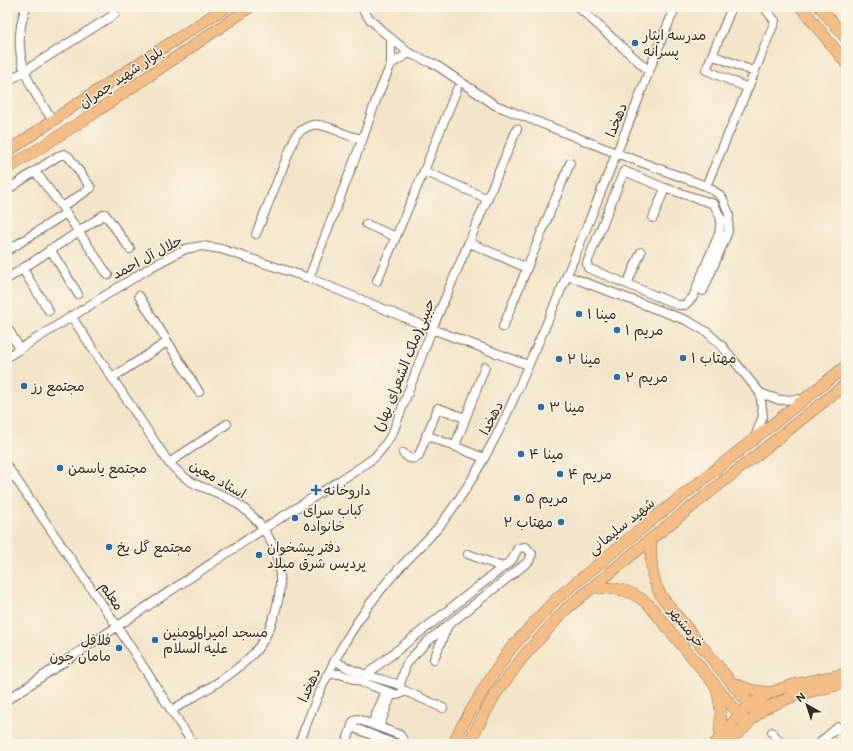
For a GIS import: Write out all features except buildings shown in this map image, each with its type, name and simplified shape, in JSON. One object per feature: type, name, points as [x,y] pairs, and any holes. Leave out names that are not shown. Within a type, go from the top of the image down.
[{"type":"main road","name":"بلوار شهید چمران","points":[[7,152],[53,120],[226,7]]},
{"type":"main road","name":"بلوار شهید چمران","points":[[7,169],[90,116],[250,7]]},
{"type":"main road","points":[[801,7],[846,63]]},
{"type":"main road","points":[[825,9],[846,38]]},
{"type":"main road","name":"شهید سلیمانی","points":[[454,744],[485,687],[512,648],[555,600],[642,528],[846,366]]},
{"type":"main road","name":"شهید سلیمانی","points":[[468,744],[495,695],[523,657],[565,610],[845,386]]},
{"type":"main road","name":"خرمشهر","points":[[651,540],[651,570],[654,584],[661,596],[754,710]]},
{"type":"main road","name":"خرمشهر","points":[[593,587],[627,590],[640,597],[650,605],[744,720]]},
{"type":"main road","points":[[721,742],[754,710],[761,698],[799,684],[846,674]]},
{"type":"main road","points":[[754,710],[763,709],[796,695],[846,682]]},
{"type":"main road","points":[[733,684],[751,690],[772,693]]},
{"type":"main road","points":[[716,686],[721,711],[721,742]]},
{"type":"street","points":[[26,7],[23,17],[20,41],[21,58],[24,70],[35,92],[53,120]]},
{"type":"street","points":[[361,7],[368,17],[409,53],[436,65],[495,105],[616,153],[706,186],[717,193],[723,199],[729,214],[728,232],[711,263],[693,297],[685,305],[678,305],[588,268],[587,263],[624,172],[665,188],[714,204],[721,220],[719,234],[711,263],[703,291]]},
{"type":"street","points":[[578,7],[649,71]]},
{"type":"street","name":"دهخدا","points":[[299,744],[326,676],[359,620],[384,585],[441,524],[462,494],[484,458],[513,404],[528,365],[568,276],[616,153],[676,7]]},
{"type":"street","points":[[732,7],[706,70],[748,88]]},
{"type":"street","points":[[706,186],[755,72],[775,21],[764,7]]},
{"type":"street","points":[[7,82],[115,14]]},
{"type":"street","points":[[309,278],[391,64],[391,38]]},
{"type":"street","points":[[391,64],[409,53]]},
{"type":"street","points":[[712,55],[755,72]]},
{"type":"street","points":[[377,281],[457,89]]},
{"type":"street","points":[[256,234],[296,134],[306,126],[314,124],[324,125],[357,138],[363,138]]},
{"type":"street","name":"حبیبی(ملک الشعرای بهار)","points":[[7,700],[263,529],[375,457],[393,432],[432,330],[517,129]]},
{"type":"street","points":[[7,190],[58,156],[64,154],[69,157],[91,188],[64,210],[10,249],[7,240]]},
{"type":"street","points":[[503,327],[570,163]]},
{"type":"street","points":[[35,171],[64,210],[108,275]]},
{"type":"street","points":[[424,171],[488,199]]},
{"type":"street","points":[[653,218],[665,188]]},
{"type":"street","points":[[7,279],[50,249],[105,214],[130,249]]},
{"type":"street","points":[[366,224],[396,236]]},
{"type":"street","points":[[470,243],[527,268]]},
{"type":"street","name":"جلال آل احمد","points":[[7,357],[151,267],[185,249],[202,246],[221,248],[309,278],[432,330],[528,365]]},
{"type":"street","points":[[50,249],[78,294]]},
{"type":"street","points":[[627,284],[641,252]]},
{"type":"street","points":[[22,268],[50,311]]},
{"type":"street","points":[[568,276],[688,321],[706,332],[722,346],[760,394],[764,416],[754,439]]},
{"type":"street","points":[[139,296],[199,392]]},
{"type":"street","name":"استاد معین","points":[[71,316],[169,463],[190,481],[239,504],[263,529],[276,554],[280,584],[278,601],[272,623],[263,640],[251,657],[233,671],[212,686],[172,710]]},
{"type":"street","points":[[7,327],[20,349]]},
{"type":"street","points":[[112,378],[167,342]]},
{"type":"street","points":[[455,446],[485,367]]},
{"type":"street","points":[[760,394],[780,400],[805,399]]},
{"type":"street","points":[[403,453],[408,458],[413,459],[418,457],[438,408],[465,418]]},
{"type":"street","points":[[169,463],[227,424]]},
{"type":"street","points":[[426,435],[484,458]]},
{"type":"street","name":"معلم","points":[[7,466],[117,626],[193,744]]},
{"type":"street","points":[[335,660],[341,665],[367,674],[400,684],[406,665],[412,656],[448,624],[528,560],[532,554],[526,547],[518,548],[512,560],[367,674],[364,683]]},
{"type":"street","points":[[468,554],[502,567]]},
{"type":"street","points":[[434,659],[448,624]]},
{"type":"street","points":[[326,676],[340,674],[392,693],[402,693],[403,690],[443,708]]},
{"type":"street","points":[[376,726],[392,693]]},
{"type":"street","points":[[346,744],[353,726],[353,722],[357,719],[400,735],[403,740],[401,744]]},
{"type":"street","points":[[353,726],[357,730],[395,744]]},
{"type":"street","points":[[818,744],[838,727],[846,736]]},
{"type":"street","points":[[772,732],[781,744]]},
{"type":"place","name":"مدرسه ایثار پسرانه","points":[[635,43]]},
{"type":"place","name":"مینا ۱","points":[[579,314]]},
{"type":"place","name":"مریم ۱","points":[[617,330]]},
{"type":"place","name":"مهتاب ۱","points":[[683,358]]},
{"type":"place","name":"مینا ۲","points":[[559,359]]},
{"type":"place","name":"مریم ۲","points":[[617,377]]},
{"type":"place","name":"مجتمع رز","points":[[24,386]]},
{"type":"place","name":"مینا ۳","points":[[541,407]]},
{"type":"place","name":"مینا ۴","points":[[521,454]]},
{"type":"place","name":"مجتمع یاسمن","points":[[60,468]]},
{"type":"place","name":"مریم ۴","points":[[560,474]]},
{"type":"place","name":"داروخانه","points":[[316,490]]},
{"type":"place","name":"مریم ۵","points":[[517,498]]},
{"type":"place","name":"کباب سرای خانواده","points":[[295,518]]},
{"type":"place","name":"مهتاب ۲","points":[[561,522]]},
{"type":"place","name":"مجتمع گل یخ","points":[[109,547]]},
{"type":"place","name":"دفتر پیشخوان پردیس شرق میلاد","points":[[259,555]]},
{"type":"place","name":"مسجد امیرالمومنین علیه السلام","points":[[155,640]]},
{"type":"place","name":"فلافل مامان جون","points":[[119,648]]}]
